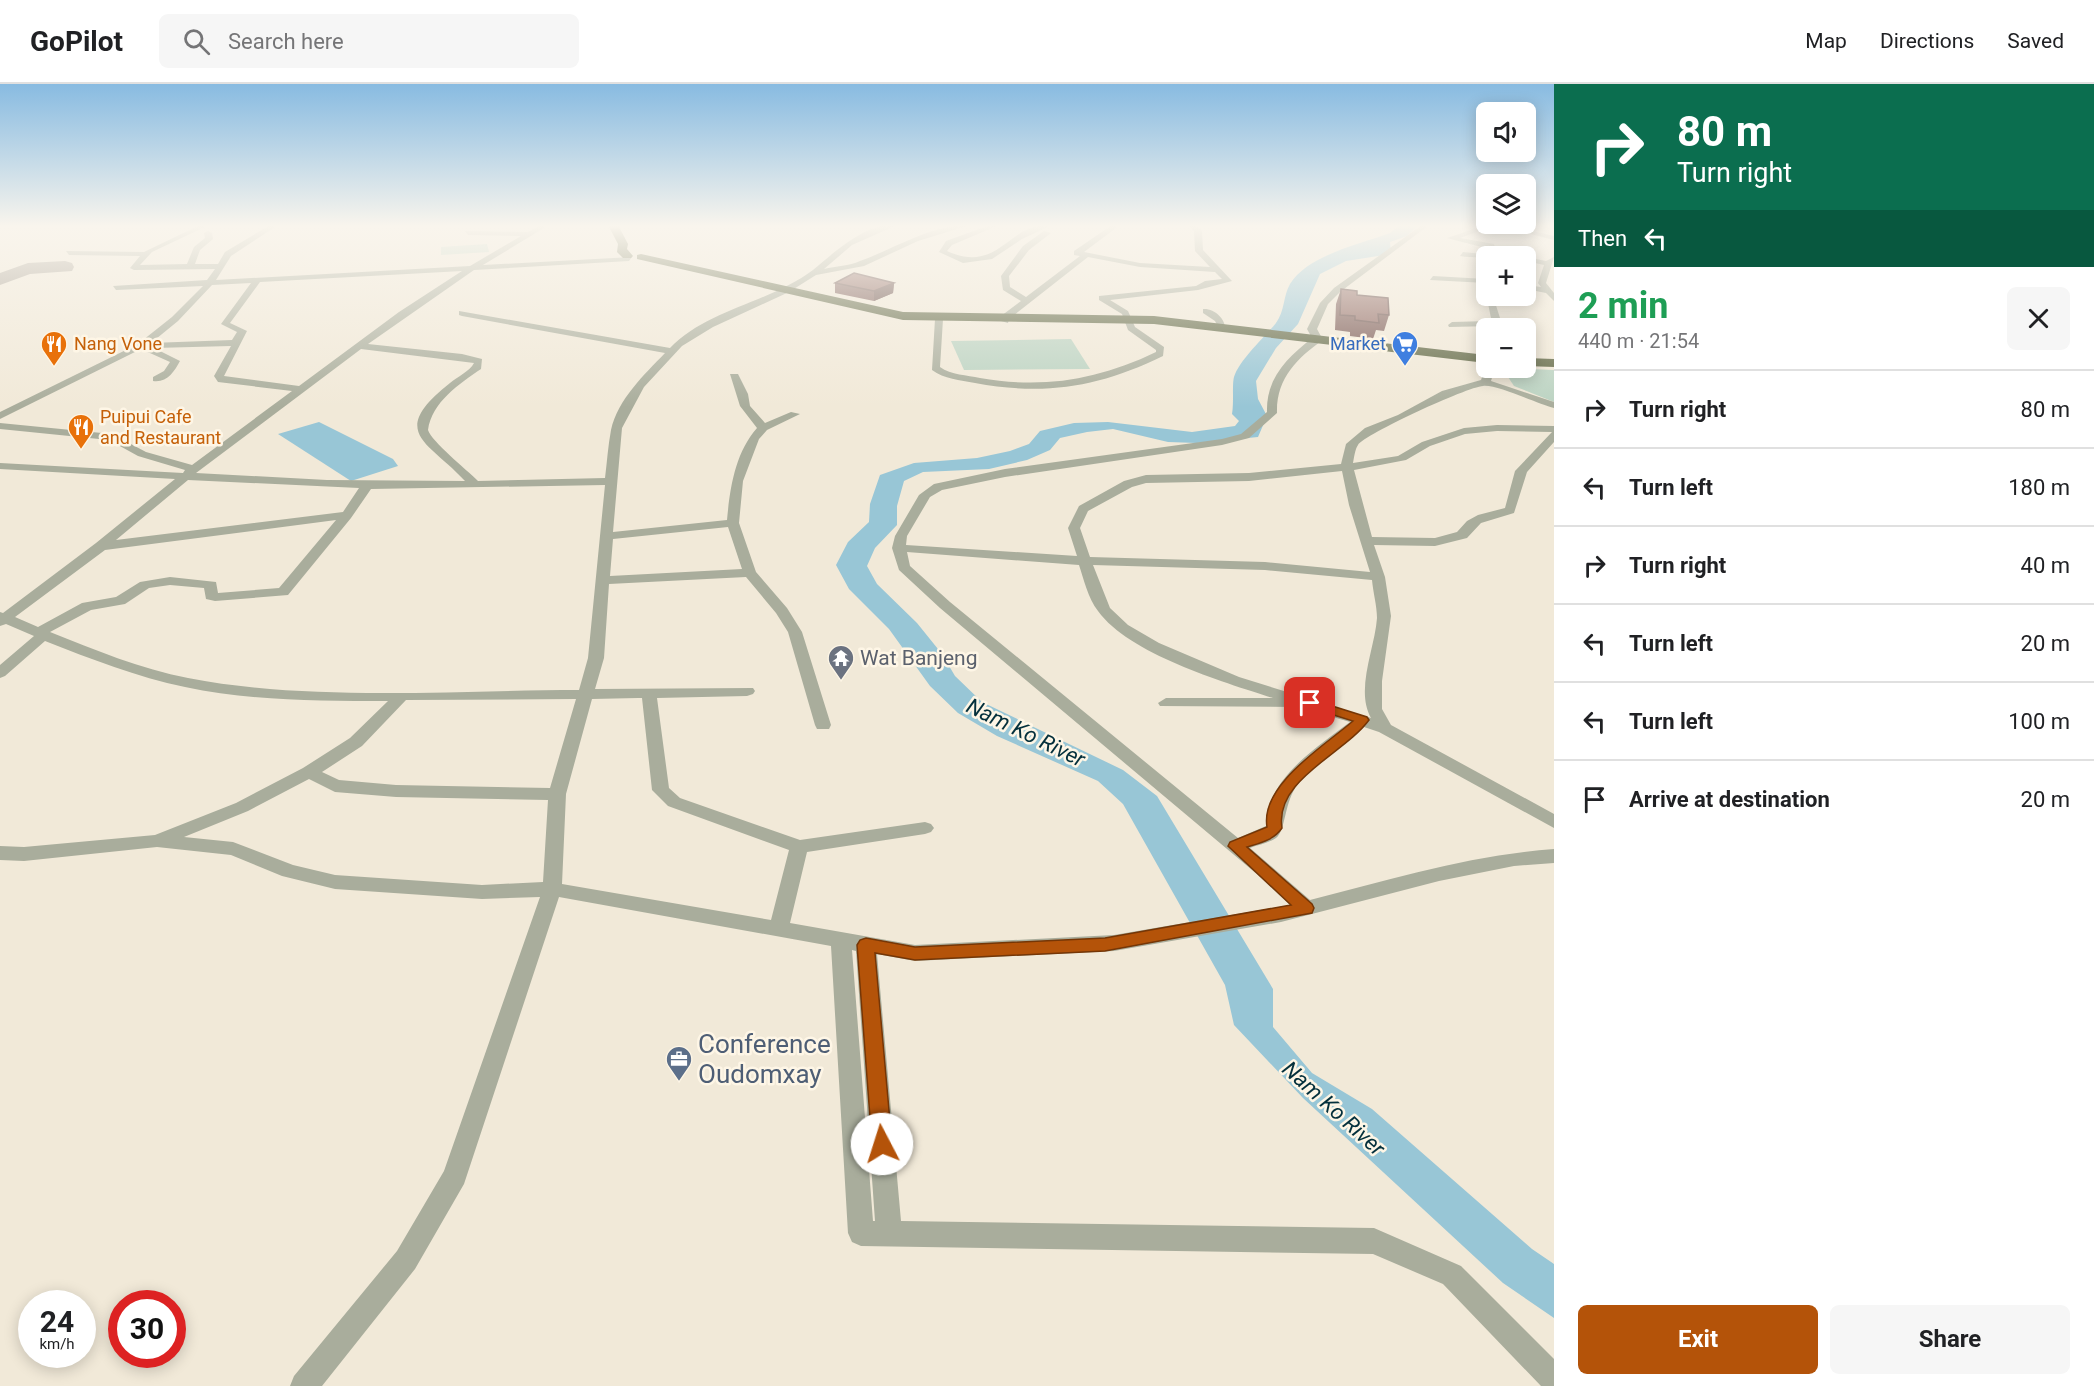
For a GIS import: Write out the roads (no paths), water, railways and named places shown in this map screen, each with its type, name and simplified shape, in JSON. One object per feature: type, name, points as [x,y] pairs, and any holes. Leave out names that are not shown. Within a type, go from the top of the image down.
[{"type":"highway","points":[[762,286],[883,316],[939,320],[1131,320],[1233,329],[1476,358]]},
{"type":"highway","points":[[1536,362],[1554,363]]},
{"type":"street","points":[[119,286],[116,288],[181,286]]},
{"type":"street","points":[[173,286],[177,286]]},
{"type":"street","points":[[0,416],[141,346],[175,319],[207,286]]},
{"type":"street","points":[[253,286],[225,324],[242,330],[235,344],[236,347],[219,376],[222,380],[301,389]]},
{"type":"street","points":[[2,619],[101,546],[194,469],[360,346],[446,286]]},
{"type":"street","points":[[304,1386],[406,1260],[455,1176],[552,889],[557,794],[596,658],[611,481],[618,428],[627,405],[640,385],[672,351],[710,325],[793,286]]},
{"type":"street","points":[[1006,286],[1026,301]]},
{"type":"street","points":[[1004,320],[1046,286]]},
{"type":"street","points":[[1148,286],[1153,293]]},
{"type":"street","points":[[939,320],[935,368],[939,373],[1031,387],[1066,385],[1102,376],[1160,354],[1161,349],[1131,328],[1131,320],[1102,298],[1202,286]]},
{"type":"street","points":[[1306,908],[1235,846],[945,605],[904,567],[899,548],[900,536],[925,495],[938,486],[1005,473],[1222,442],[1245,436],[1272,413],[1270,396],[1275,384],[1285,369],[1316,340],[1312,329],[1324,303],[1342,286]]},
{"type":"street","points":[[1544,286],[1554,298]]},
{"type":"street","points":[[1536,289],[1547,291]]},
{"type":"street","points":[[1452,326],[1490,324],[1496,318],[1492,306]]},
{"type":"street","points":[[1206,310],[1233,329]]},
{"type":"street","points":[[462,313],[672,351]]},
{"type":"street","points":[[141,346],[235,344]]},
{"type":"street","points":[[141,346],[175,361],[168,373],[157,379]]},
{"type":"street","points":[[360,346],[462,357],[479,362],[478,367],[445,391],[425,416],[422,424],[426,440],[450,459],[474,484]]},
{"type":"street","points":[[734,376],[743,394],[745,406],[763,428]]},
{"type":"street","points":[[1485,382],[1486,378]]},
{"type":"street","points":[[1385,728],[1374,709],[1374,681],[1384,616],[1378,577],[1347,465],[1352,444],[1369,430],[1402,417],[1446,393],[1485,382],[1554,405]]},
{"type":"street","points":[[795,414],[763,428],[754,438],[737,481],[733,523],[750,573],[782,610],[795,632],[823,725]]},
{"type":"street","points":[[0,426],[112,437],[142,454],[194,469]]},
{"type":"street","points":[[1554,429],[1497,428],[1464,431],[1426,444],[1392,461],[1249,477],[1146,479],[1128,484],[1083,509],[1074,528],[1103,609],[1132,635],[1186,661],[1385,728],[1554,822]]},
{"type":"street","points":[[1367,541],[1449,541],[1462,535],[1468,523],[1510,510],[1521,471],[1554,435]]},
{"type":"street","points":[[0,466],[367,485],[611,481]]},
{"type":"street","points":[[0,673],[42,633],[79,609],[95,604],[120,602],[138,588],[157,582],[211,585],[211,596],[215,597],[280,593],[285,590],[347,515],[367,485]]},
{"type":"street","points":[[101,546],[347,515]]},
{"type":"street","points":[[607,536],[733,523]]},
{"type":"street","points":[[899,548],[1086,561],[1265,566],[1378,577]]},
{"type":"street","points":[[604,580],[750,573]]},
{"type":"street","points":[[2,619],[152,674],[188,683],[268,692],[401,696],[649,695],[747,691]]},
{"type":"street","points":[[649,695],[661,790],[674,802],[799,847],[925,828]]},
{"type":"street","points":[[157,842],[242,807],[309,772],[356,742],[401,696]]},
{"type":"street","points":[[1166,703],[1310,703]]},
{"type":"street","points":[[1235,846],[1269,834],[1275,828],[1273,815],[1284,787],[1363,720]]},
{"type":"street","points":[[309,772],[335,786],[396,791],[557,794]]},
{"type":"street","points":[[0,853],[24,854],[157,842],[233,849],[289,870],[335,882],[482,892],[552,889],[915,953],[1114,943],[1281,915],[1439,874],[1515,859],[1554,856]]},
{"type":"street","points":[[779,929],[799,847]]},
{"type":"street","points":[[1515,859],[1554,863]]},
{"type":"street","points":[[841,940],[861,1233],[1374,1241],[1452,1275],[1554,1379]]},
{"type":"street","points":[[866,945],[889,1233]]},
{"type":"water","name":"Nam Ko River","points":[[1289,286],[1315,286],[1298,324],[1276,348],[1256,381],[1258,399],[1267,416],[1258,437],[1197,443],[1168,442],[1113,429],[1060,438],[1050,450],[1027,460],[989,469],[923,472],[904,481],[897,506],[897,525],[875,548],[867,566],[877,584],[917,623],[942,654],[955,676],[982,702],[1123,770],[1157,796],[1273,989],[1273,1027],[1312,1073],[1372,1109],[1532,1249],[1554,1264],[1554,1318],[1503,1283],[1303,1098],[1234,1025],[1225,985],[1123,804],[1098,781],[997,736],[958,713],[930,686],[889,629],[849,589],[836,565],[848,542],[869,522],[870,504],[880,475],[914,463],[977,458],[1010,451],[1029,444],[1040,431],[1074,423],[1108,422],[1192,432],[1235,426],[1239,421],[1232,414],[1234,377],[1247,356],[1276,323],[1283,309]]},
{"type":"water","points":[[319,422],[393,459],[398,466],[351,481],[278,434]]},
{"type":"place","name":"Nang Vone","points":[[54,367]]},
{"type":"place","name":"Market","points":[[1405,367]]},
{"type":"place","name":"Puipui Cafe and Restaurant","points":[[81,450]]},
{"type":"place","name":"Wat Banjeng","points":[[841,681]]},
{"type":"place","name":"Conference Oudomxay","points":[[679,1082]]}]
